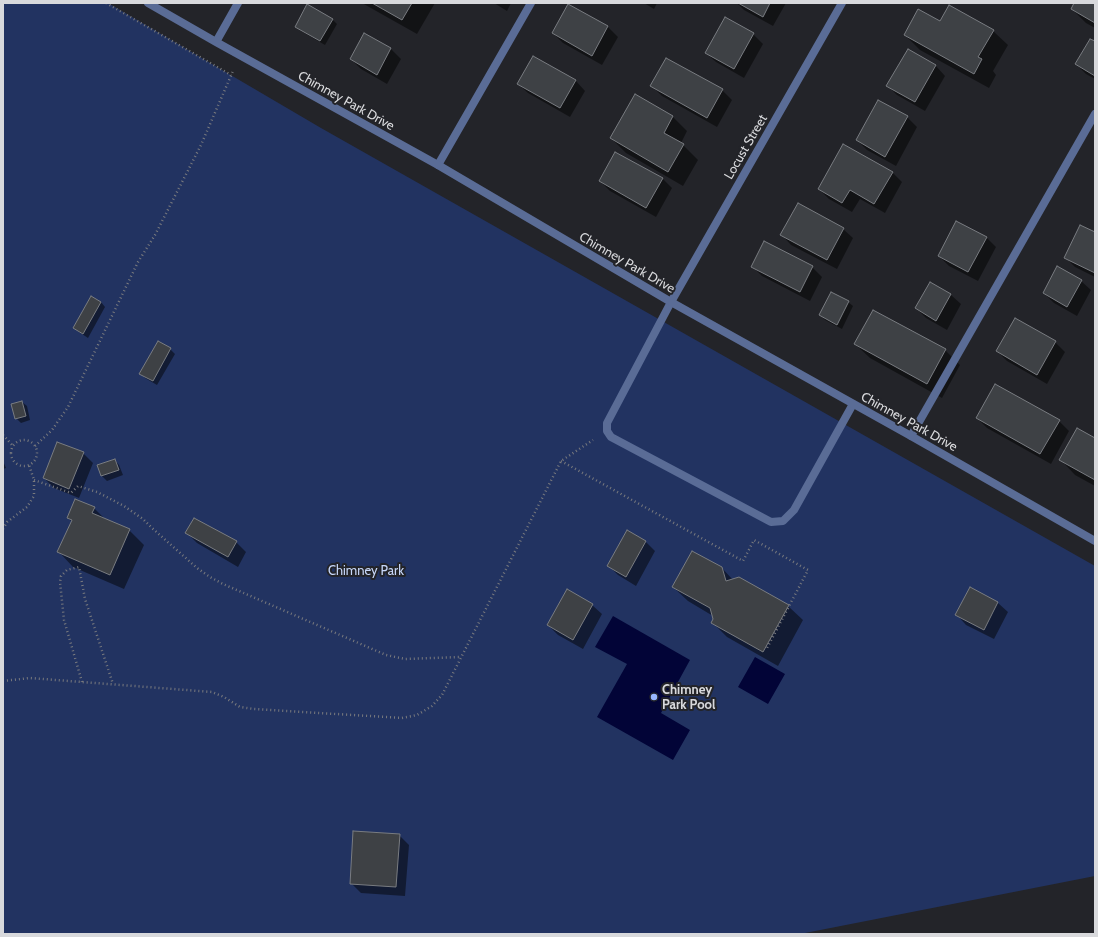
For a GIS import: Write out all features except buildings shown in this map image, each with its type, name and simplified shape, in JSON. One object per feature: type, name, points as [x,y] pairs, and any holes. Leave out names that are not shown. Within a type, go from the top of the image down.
[{"type":"street","name":"Chimney Park Drive","points":[[148,3],[438,165],[671,302],[1095,541]]},
{"type":"street","points":[[216,42],[238,3]]},
{"type":"street","points":[[438,165],[531,3]]},
{"type":"street","name":"Locust Street","points":[[607,431],[607,423],[671,302],[842,3]]},
{"type":"street","points":[[911,436],[1095,114]]},
{"type":"street","points":[[607,431],[611,437],[770,522],[783,521],[794,510],[853,404]]},
{"type":"path","points":[[106,3],[231,75]]},
{"type":"path","points":[[35,446],[52,430],[68,407],[138,262],[155,234],[201,145],[231,75],[241,56]]},
{"type":"path","points":[[3,681],[30,678],[212,692],[224,697],[240,707],[402,718],[417,715],[432,706],[442,695],[561,461],[607,431]]},
{"type":"path","points":[[3,435],[13,446]]},
{"type":"path","points":[[22,440],[32,442],[35,446],[37,450],[36,459],[29,465],[18,464],[14,461],[12,456],[13,446],[17,442],[22,440]]},
{"type":"path","points":[[561,461],[743,561],[754,540],[808,570],[766,650]]},
{"type":"path","points":[[3,529],[7,522],[27,507],[34,496],[34,480],[29,465]]},
{"type":"path","points":[[34,480],[71,493],[78,486],[97,492],[124,506],[143,519],[197,568],[210,577],[386,655],[405,659],[461,657]]},
{"type":"path","points":[[82,682],[64,620],[60,582],[61,576],[67,570],[79,568],[85,599],[113,684]]},
{"type":"green space","name":"Chimney Park","points":[[3,3],[108,3],[321,128],[1095,566],[1095,876],[800,934],[3,934]]},
{"type":"shaded area","points":[[613,616],[690,660],[661,713],[690,730],[673,760],[597,717],[627,664],[595,647]]},
{"type":"shaded area","points":[[755,657],[785,674],[768,704],[738,687]]},
{"type":"place","name":"Chimney Park Pool","points":[[654,697]]}]
